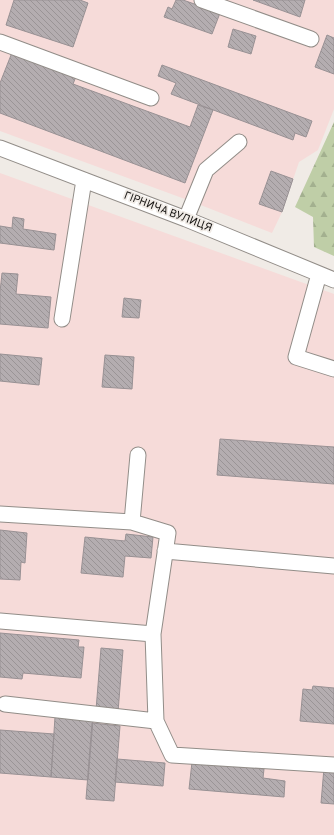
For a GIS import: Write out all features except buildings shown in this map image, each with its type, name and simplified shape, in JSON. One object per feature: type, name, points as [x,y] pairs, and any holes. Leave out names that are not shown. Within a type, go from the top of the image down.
[{"type":"street","points":[[202,0],[311,39]]},
{"type":"street","points":[[0,42],[151,98]]},
{"type":"street","points":[[186,219],[206,170],[239,142]]},
{"type":"street","name":"ГІРНИЧА ВУЛИЦЯ","points":[[0,148],[186,219],[334,280]]},
{"type":"street","points":[[62,319],[84,180]]},
{"type":"street","points":[[319,274],[296,357],[334,369]]},
{"type":"street","points":[[132,522],[138,455]]},
{"type":"street","points":[[0,514],[132,522],[168,533],[153,634],[156,721],[172,755],[334,765]]},
{"type":"street","points":[[165,551],[334,566]]},
{"type":"street","points":[[0,621],[153,634]]},
{"type":"street","points":[[5,704],[156,721]]},
{"type":"shaded area","points":[[0,0],[334,0],[334,109],[318,150],[299,162],[282,212],[272,233],[193,202],[0,131]]},
{"type":"shaded area","points":[[0,173],[334,294],[334,835],[0,835]]},
{"type":"green space","points":[[334,122],[334,256],[314,247],[313,217],[295,207]]}]
